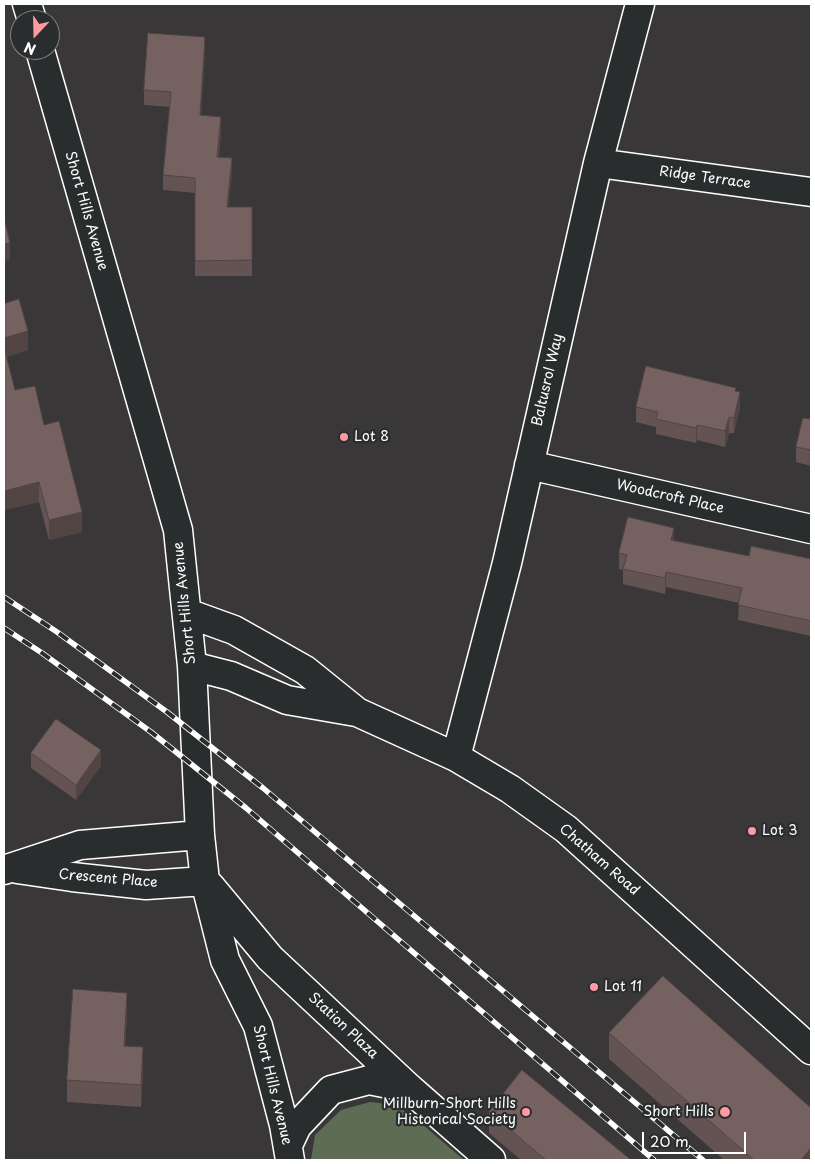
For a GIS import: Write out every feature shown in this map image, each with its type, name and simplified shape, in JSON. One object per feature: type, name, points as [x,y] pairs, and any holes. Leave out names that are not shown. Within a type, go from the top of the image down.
[{"type":"street","name":"Baltusrol Way","points":[[456,757],[507,563],[598,163],[640,4]]},
{"type":"street","name":"Short Hills Avenue","points":[[43,60],[178,530],[192,666],[200,836],[205,881],[225,960],[258,1026],[289,1152]]},
{"type":"street","name":"Ridge Terrace","points":[[598,163],[811,192]]},
{"type":"street","name":"Woodcroft Place","points":[[529,465],[811,529]]},
{"type":"street","name":"Chatham Road","points":[[187,613],[234,630],[305,670],[357,712],[456,757],[510,788],[566,829],[811,1050]]},
{"type":"street","name":"Chatham Road","points":[[192,666],[230,676],[287,700],[357,712]]},
{"type":"street","name":"Crescent Place","points":[[7,869],[80,845],[200,836]]},
{"type":"street","name":"Crescent Place","points":[[7,869],[146,884],[205,881]]},
{"type":"street","name":"Station Plaza","points":[[205,881],[270,958],[409,1088],[491,1160]]},
{"type":"street","points":[[289,1152],[298,1126],[331,1090],[369,1080],[409,1088]]},
{"type":"green space","points":[[370,1102],[395,1105],[415,1118],[464,1160],[311,1160],[315,1135],[341,1110]]},
{"type":"building","points":[[148,33],[205,37],[200,115],[221,117],[217,157],[232,158],[227,207],[252,207],[252,260],[195,261],[195,178],[163,175],[171,92],[144,90]]},
{"type":"building","points":[[4,218],[10,243],[4,244]]},
{"type":"building","points":[[19,299],[28,331],[4,338],[4,304]]},
{"type":"building","points":[[4,347],[15,390],[35,386],[44,425],[59,421],[82,512],[49,520],[39,482],[4,491]]},
{"type":"building","points":[[646,366],[736,388],[735,391],[740,392],[734,418],[729,417],[725,431],[697,425],[696,428],[656,419],[658,412],[636,407]]},
{"type":"building","points":[[803,418],[811,419],[811,450],[796,447]]},
{"type":"building","points":[[628,517],[674,528],[671,540],[749,556],[751,546],[811,559],[811,621],[738,605],[742,588],[666,572],[665,578],[623,569],[627,555],[619,553]]},
{"type":"building","points":[[56,719],[101,750],[76,785],[31,753]]},
{"type":"building","name":"Short Hills","points":[[663,976],[811,1108],[811,1148],[801,1160],[754,1160],[609,1033]]},
{"type":"building","points":[[73,989],[127,993],[124,1046],[143,1047],[141,1085],[67,1080]]},
{"type":"building","points":[[522,1070],[631,1160],[546,1160],[489,1112]]},
{"type":"railway","points":[[4,597],[57,632],[167,712],[263,788],[703,1160]]},
{"type":"railway","points":[[4,628],[42,653],[151,732],[246,808],[654,1160]]},
{"type":"place","name":"Lot 8","points":[[344,437]]},
{"type":"place","name":"Lot 3","points":[[752,831]]},
{"type":"place","name":"Lot 11","points":[[594,987]]},
{"type":"place","name":"Millburn-Short Hills Historical Society","points":[[526,1112]]},
{"type":"place","name":"Short Hills","points":[[725,1112]]}]
